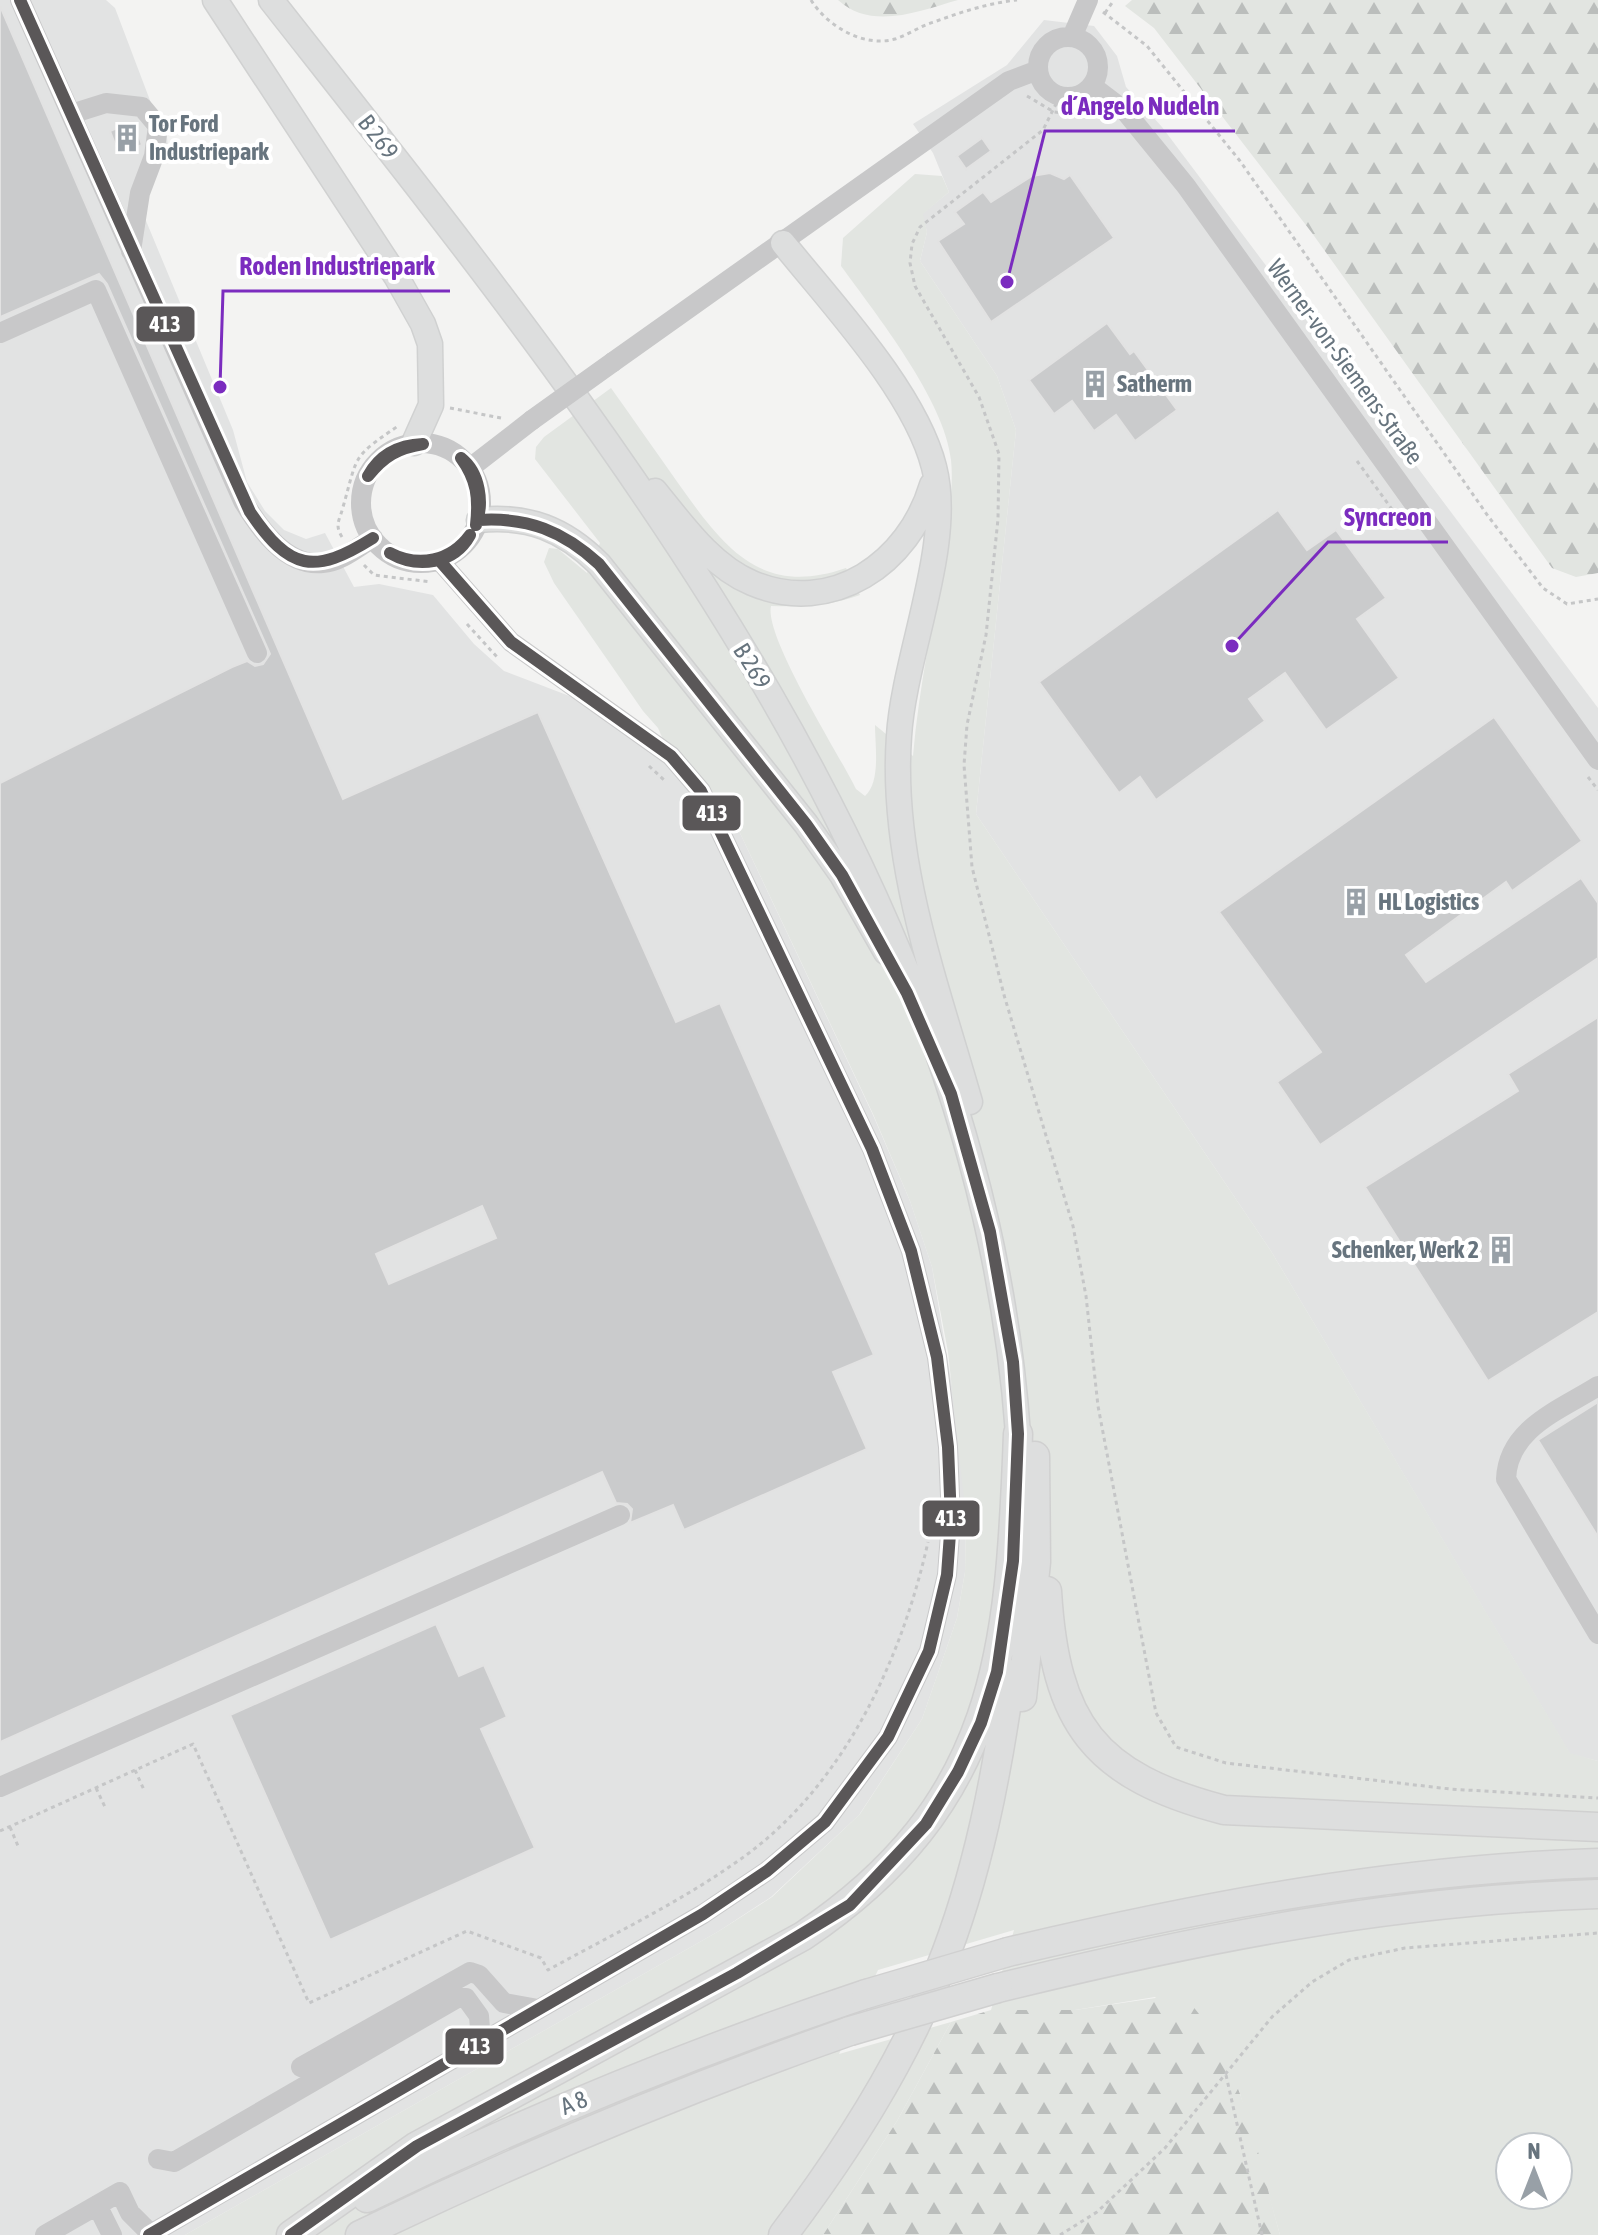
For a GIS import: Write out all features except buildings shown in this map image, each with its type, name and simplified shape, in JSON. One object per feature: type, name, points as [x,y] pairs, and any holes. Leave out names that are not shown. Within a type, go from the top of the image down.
[{"type":"highway","points":[[1026,1434],[1052,1651],[1060,1685],[1077,1719],[1099,1749],[1138,1779],[1175,1797],[1224,1810],[1598,1827]]},
{"type":"highway","points":[[291,2235],[417,2146],[803,1936],[850,1905],[887,1869],[926,1824],[958,1772],[981,1723],[997,1672],[1013,1561],[1026,1434]]},
{"type":"highway","points":[[783,2235],[824,2181],[908,2040],[941,1968],[974,1866],[1003,1734],[1019,1604],[1026,1434]]},
{"type":"highway","points":[[801,2235],[836,2189],[921,2046],[954,1973],[987,1870],[1017,1737],[1030,1632],[1036,1562],[1026,1434]]},
{"type":"highway","name":"A 8","points":[[291,2235],[564,2107],[703,2051],[866,1994],[1008,1952],[1228,1902],[1328,1886],[1460,1872],[1598,1863]]},
{"type":"highway","name":"A 8","points":[[360,2235],[574,2137],[733,2072],[850,2031],[998,1988],[1137,1953],[1318,1919],[1463,1902],[1598,1894]]},
{"type":"main road","points":[[215,0],[396,276],[423,324],[430,344],[431,405],[408,433]]},
{"type":"main road","name":"B 269","points":[[271,0],[392,154],[587,416],[776,706],[887,919],[961,1098],[990,1232],[1026,1434]]},
{"type":"main road","points":[[392,154],[652,488],[725,567],[751,583],[780,591],[805,593],[831,591],[854,584],[895,551],[920,515],[936,472]]},
{"type":"main road","points":[[783,243],[896,390],[917,422],[936,472],[935,543],[899,735],[899,811],[913,897],[961,1098]]},
{"type":"main road","points":[[652,488],[787,700],[861,834],[913,945],[961,1098]]},
{"type":"main road","points":[[479,520],[505,517],[557,531],[580,545],[632,602],[842,875],[961,1098]]},
{"type":"street","points":[[20,0],[243,501],[258,526],[296,559],[322,564],[373,538]]},
{"type":"street","points":[[1072,37],[1087,1]]},
{"type":"street","points":[[1072,37],[1086,43],[1095,54],[1098,72],[1092,86],[1078,96],[1057,104],[1043,85],[1038,70],[1041,54],[1056,39],[1072,37]]},
{"type":"street","points":[[470,468],[532,420],[1009,81],[1038,70]]},
{"type":"street","name":"Werner-von-Siemens-Straße","points":[[1092,86],[1125,111],[1186,186],[1593,769]]},
{"type":"street","points":[[71,114],[106,103],[142,107],[158,126],[154,156],[140,193],[131,251]]},
{"type":"street","points":[[0,333],[96,290],[257,653]]},
{"type":"street","points":[[408,433],[446,448],[470,468],[479,484],[479,520],[464,545],[439,560],[410,561],[383,549],[373,538],[361,505],[363,487],[382,457],[408,433]]},
{"type":"street","points":[[45,2235],[120,2192],[130,2213],[150,2234],[703,1914],[767,1871],[825,1822],[888,1737],[929,1651],[947,1575],[950,1482],[937,1357],[911,1251],[872,1149],[713,811],[671,756],[511,642],[439,560]]},
{"type":"street","points":[[1598,1386],[1524,1433],[1507,1457],[1506,1479],[1598,1634]]},
{"type":"street","points":[[0,1787],[620,1515]]},
{"type":"street","points":[[301,2067],[470,1972],[479,1975],[504,2003],[538,2009]]},
{"type":"street","points":[[158,2159],[174,2162],[457,1998],[466,1998],[475,2007],[481,2042]]},
{"type":"street","points":[[97,2205],[112,2235]]},
{"type":"path","points":[[811,0],[833,24],[855,36],[877,42],[895,39],[931,22],[1017,0]]},
{"type":"path","points":[[1105,13],[1114,0]]},
{"type":"path","points":[[1087,1],[1147,46],[1240,161],[1488,516],[1543,588],[1567,604],[1598,599]]},
{"type":"path","points":[[1009,81],[1031,100],[1057,104],[1105,121]]},
{"type":"path","points":[[1057,104],[1043,130],[920,227],[912,244],[910,263],[915,286],[979,397],[999,454],[998,519],[986,635],[967,725],[964,765],[972,867],[1004,995],[1073,1226],[1086,1296],[1098,1406],[1156,1713],[1176,1747],[1226,1763],[1450,1789],[1598,1798]]},
{"type":"path","points":[[431,405],[507,419]]},
{"type":"path","points":[[408,433],[372,443],[350,472],[337,524],[352,551],[374,575],[426,580],[436,585]]},
{"type":"path","points":[[1354,457],[1399,519]]},
{"type":"path","points":[[460,615],[486,648],[508,665]]},
{"type":"path","points":[[643,760],[672,787]]},
{"type":"path","points":[[1593,769],[1598,790]]},
{"type":"path","points":[[0,1831],[193,1744],[309,2003],[467,1931],[541,1958],[548,1970],[701,1883],[748,1853],[785,1821],[844,1748],[869,1706],[913,1601],[929,1540]]},
{"type":"path","points":[[135,1770],[144,1790]]},
{"type":"path","points":[[96,1788],[105,1807]]},
{"type":"path","points":[[9,1827],[18,1846]]},
{"type":"path","points":[[1060,2235],[1097,2212],[1165,2148],[1272,2017],[1312,1982],[1349,1960],[1405,1948],[1598,1933]]},
{"type":"path","points":[[1226,2074],[1262,2235]]},
{"type":"shaded area","points":[[0,0],[106,0],[115,8],[151,103],[166,125],[168,149],[148,189],[144,216],[233,430],[247,482],[265,511],[284,530],[306,539],[325,533],[354,587],[379,584],[433,595],[474,644],[504,671],[640,723],[687,760],[739,831],[873,1115],[910,1201],[932,1267],[960,1434],[966,1517],[965,1572],[957,1618],[922,1719],[859,1815],[771,1897],[719,1931],[185,2235],[0,2235]]},
{"type":"shaded area","points":[[1044,20],[1094,26],[1117,56],[1126,87],[1162,127],[1598,708],[1598,1761],[1570,1754],[1271,1251],[976,814],[1016,430],[997,376],[920,261],[927,232],[922,214],[949,192],[933,153],[913,124],[1007,65]]},
{"type":"green space","points":[[838,0],[958,0],[912,13],[881,17],[866,15]]},
{"type":"green space","points":[[1132,0],[1598,0],[1598,573],[1576,577],[1552,568],[1312,233],[1154,28],[1125,6]]},
{"type":"green space","points":[[915,174],[942,176],[949,192],[923,214],[927,232],[920,261],[997,376],[1016,430],[976,814],[1271,1251],[1570,1753],[1598,1761],[1598,2235],[1280,2235],[1239,2090],[1155,1997],[1075,2010],[991,2010],[1014,1930],[878,1970],[839,2054],[951,2022],[897,2121],[823,2235],[185,2235],[719,1931],[772,1897],[860,1814],[922,1719],[957,1618],[965,1572],[966,1517],[948,1352],[932,1267],[910,1201],[873,1114],[739,831],[687,760],[665,744],[658,728],[554,583],[544,562],[549,548],[558,549],[587,573],[600,543],[535,459],[536,447],[544,437],[611,388],[711,527],[747,560],[767,571],[790,576],[816,576],[846,568],[860,595],[816,605],[771,606],[772,621],[804,696],[856,789],[865,796],[875,773],[875,725],[913,756],[949,514],[952,471],[946,437],[923,385],[841,266],[843,238]]},
{"type":"green space","points":[[1182,1994],[1202,2018],[1233,2076],[1255,2140],[1280,2235],[823,2235],[897,2121],[951,2022],[991,2010],[1075,2010]]},
{"type":"transit line","name":"413","points":[[20,0],[250,512],[278,546],[304,561],[319,562],[335,558],[373,538]]},
{"type":"transit line","name":"413","points":[[368,476],[378,462],[391,452],[423,444]]},
{"type":"transit line","name":"413","points":[[368,476],[392,454],[423,444]]},
{"type":"transit line","name":"413","points":[[461,458],[472,472],[479,489],[480,507],[476,525]]},
{"type":"transit line","name":"413","points":[[461,458],[476,490],[476,525]]},
{"type":"transit line","name":"413","points":[[291,2235],[417,2146],[737,1973],[850,1905],[926,1824],[958,1772],[981,1723],[997,1672],[1013,1561],[1018,1434],[1013,1362],[990,1232],[951,1094],[907,993],[842,875],[806,824],[599,564],[572,543],[544,528],[513,521],[479,520]]},
{"type":"transit line","name":"413","points":[[390,553],[412,560],[434,559],[454,551],[470,535]]},
{"type":"transit line","name":"413","points":[[390,553],[412,561],[434,561],[455,552],[470,535]]},
{"type":"transit line","name":"413","points":[[149,2235],[703,1914],[767,1871],[825,1822],[888,1737],[929,1651],[947,1575],[951,1520],[948,1447],[937,1357],[911,1251],[872,1149],[701,791],[671,756],[511,642],[439,560]]},
{"type":"place","name":"Tor Ford Industriepark","points":[[127,138]]},
{"type":"place","name":"d´Angelo Nudeln","points":[[1007,282]]},
{"type":"place","name":"Satherm","points":[[1095,384]]},
{"type":"place","name":"Roden Industriepark","points":[[220,387]]},
{"type":"place","name":"Syncreon","points":[[1232,646]]},
{"type":"place","name":"HL Logistics","points":[[1356,902]]},
{"type":"place","name":"Schenker, Werk 2","points":[[1501,1250]]}]
